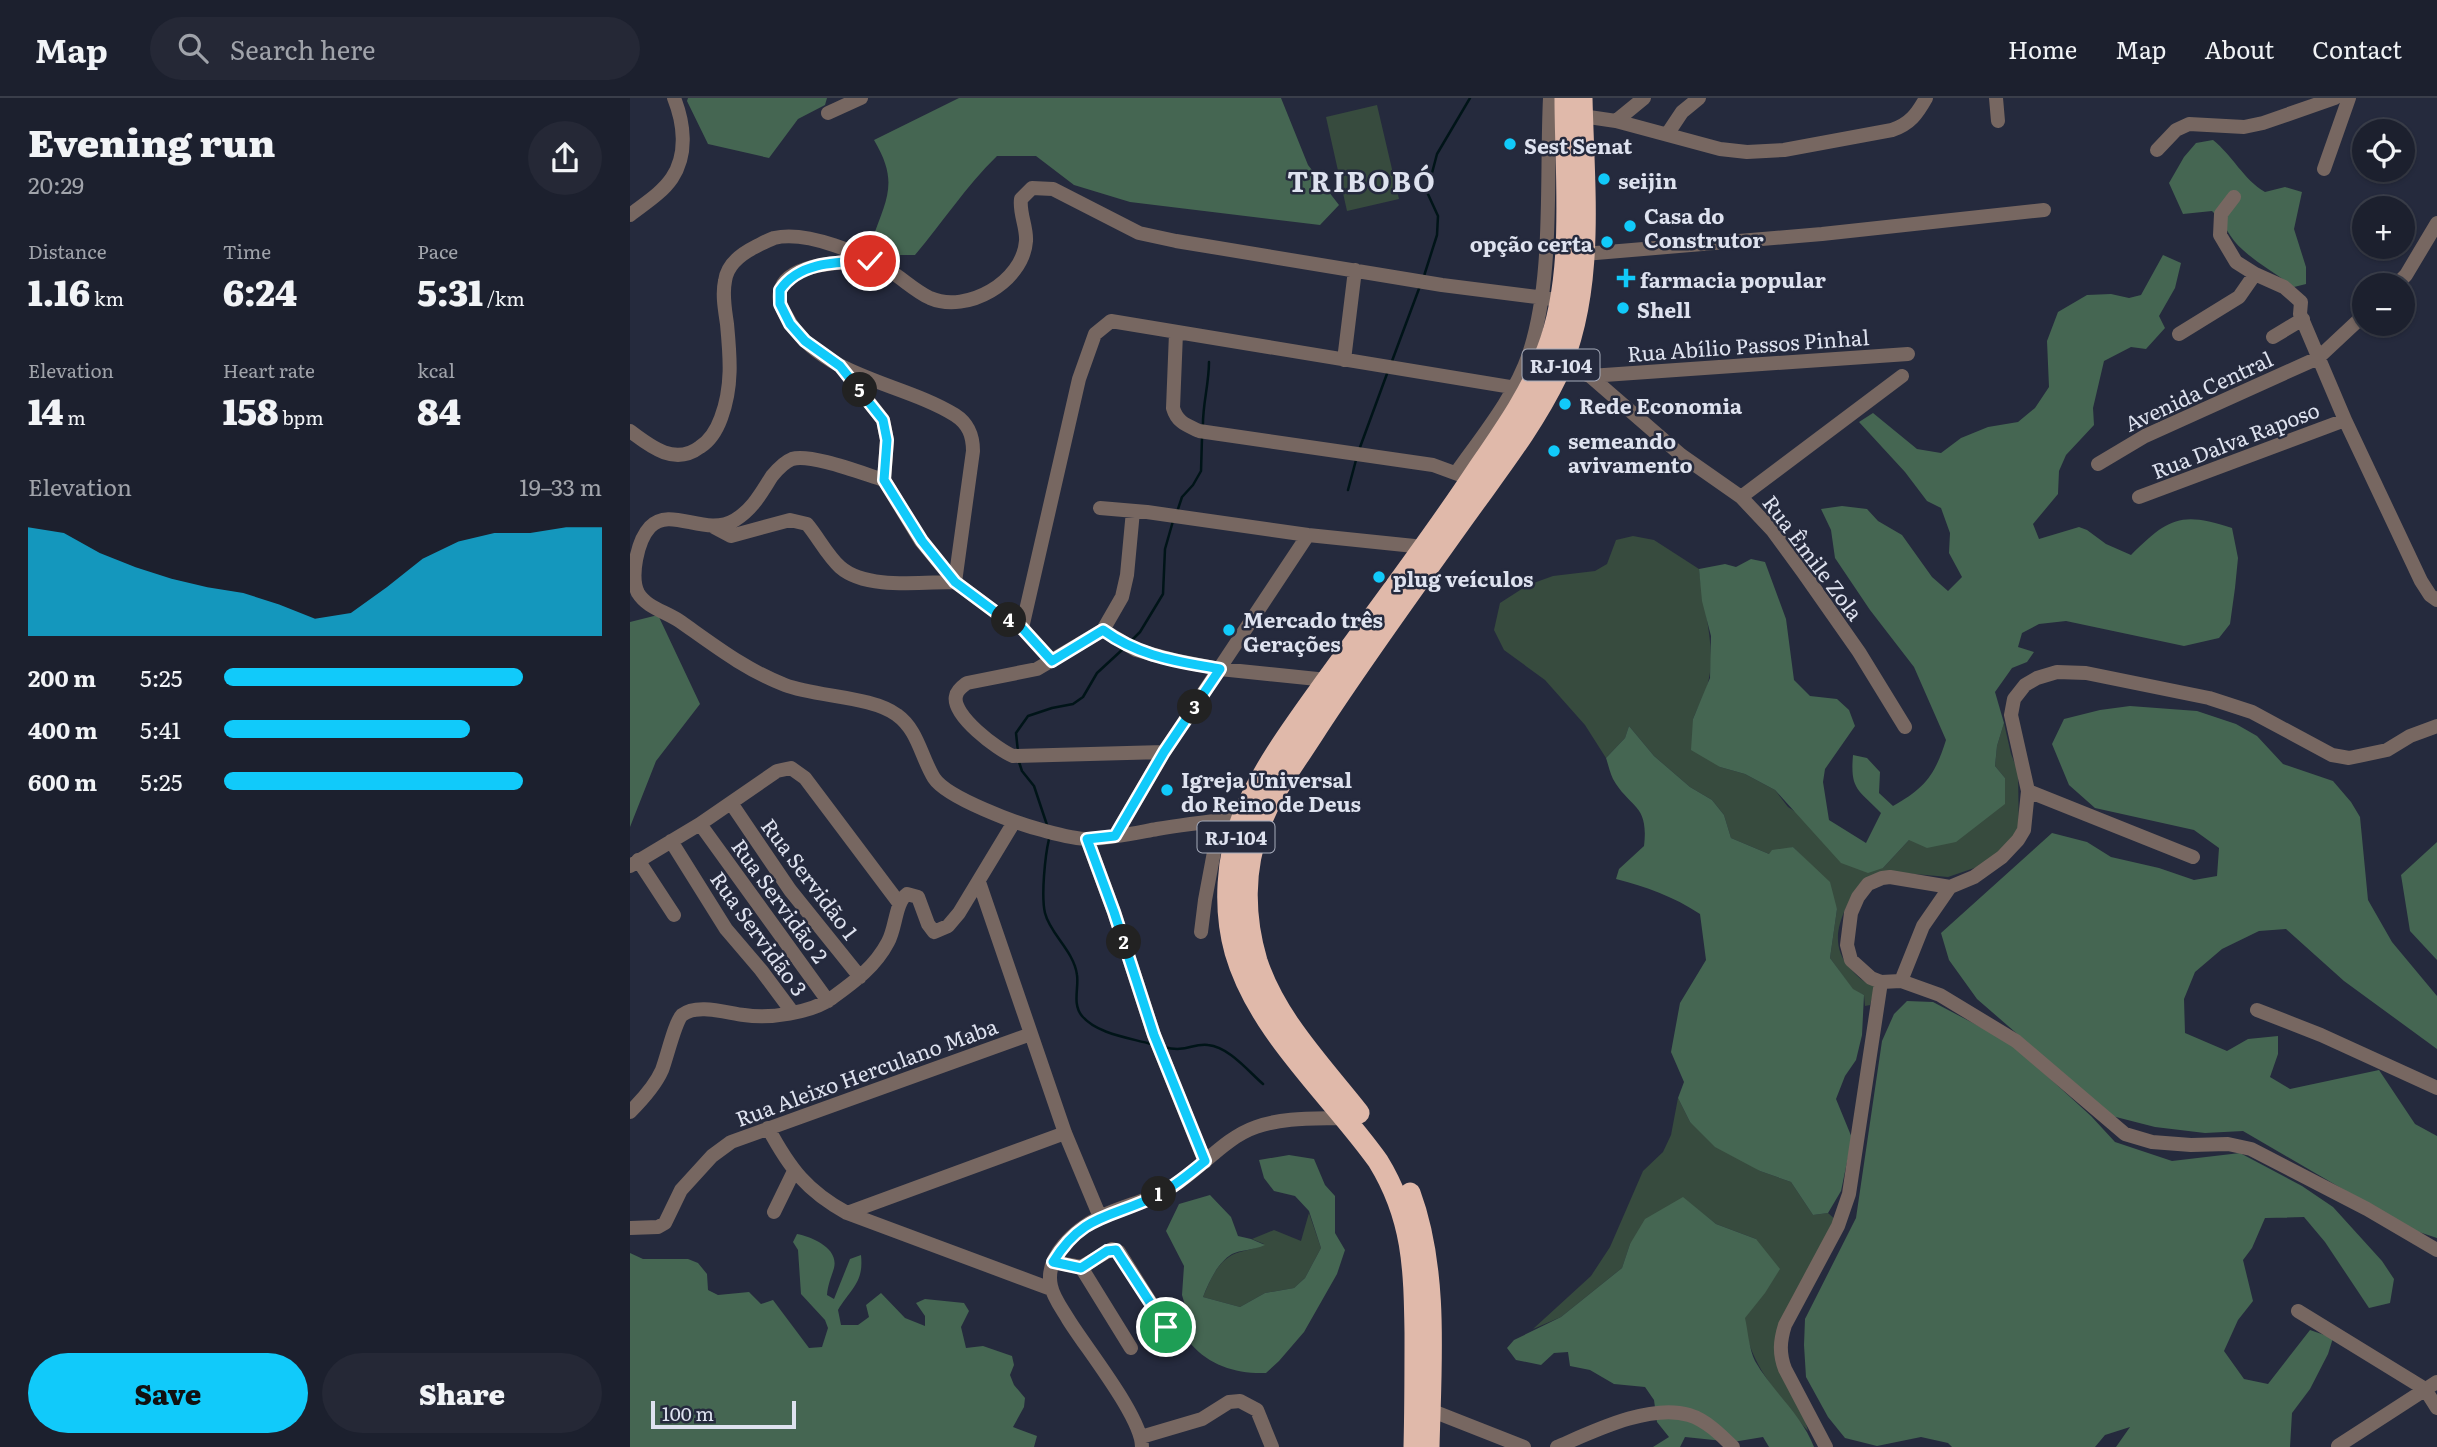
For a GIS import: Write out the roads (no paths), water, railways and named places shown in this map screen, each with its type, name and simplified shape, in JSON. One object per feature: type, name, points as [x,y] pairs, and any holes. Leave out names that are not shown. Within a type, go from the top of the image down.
[{"type":"highway","name":"RJ-104","points":[[1414,1447],[1414,1270],[1401,1206],[1391,1182],[1345,1118],[1267,1020],[1250,990],[1235,954],[1228,900],[1231,819],[1327,680],[1424,547],[1464,476],[1548,348],[1551,300],[1566,225],[1565,98]]},
{"type":"highway","name":"RJ-104","points":[[1429,1447],[1429,1289],[1420,1221],[1409,1189],[1386,1150],[1293,1029],[1271,995],[1251,935],[1247,899],[1250,864],[1259,827],[1273,797],[1335,701],[1528,428],[1561,363],[1571,334],[1581,288],[1584,254],[1582,107]]},
{"type":"highway","points":[[1548,150],[1565,180]]},
{"type":"street","points":[[630,215],[672,179],[678,165],[683,141],[681,117],[674,98]]},
{"type":"street","points":[[828,114],[861,98]]},
{"type":"street","points":[[630,431],[665,453],[681,457],[707,443],[718,427],[730,381],[725,279],[733,262],[751,250],[774,238],[799,237],[844,249],[890,270],[929,297],[945,302],[962,302],[989,291],[1011,275],[1021,261],[1026,240],[1021,199],[1025,192],[1040,187],[1053,189],[1139,233],[1442,285],[1551,300],[1548,215],[1550,98]]},
{"type":"street","points":[[1616,121],[1644,98]]},
{"type":"street","points":[[1668,134],[1682,112],[1699,98]]},
{"type":"street","points":[[1582,107],[1616,121],[1720,149],[1747,152],[1784,150],[1835,142],[1905,126],[1917,115],[1926,98]]},
{"type":"street","points":[[1996,98],[1998,121]]},
{"type":"street","points":[[2157,150],[2189,124],[2244,127],[2335,98]]},
{"type":"street","points":[[2325,169],[2348,98]]},
{"type":"street","points":[[2234,197],[2221,214],[2220,235],[2236,262],[2284,287],[2301,302],[2302,319],[2345,420],[2434,598]]},
{"type":"street","points":[[1584,254],[1822,234],[2044,211]]},
{"type":"street","points":[[2407,273],[2437,223]]},
{"type":"street","points":[[870,261],[816,266],[794,273],[780,290],[780,304],[790,324],[805,341],[840,366],[941,408],[957,416],[967,426],[973,438],[974,451],[955,582]]},
{"type":"street","points":[[1344,360],[1355,270]]},
{"type":"street","points":[[2179,334],[2239,297],[2255,274]]},
{"type":"street","points":[[2273,337],[2302,319]]},
{"type":"street","points":[[1022,628],[1079,379],[1096,334],[1111,321],[1522,388]]},
{"type":"street","name":"Avenida Central","points":[[2098,464],[2145,436],[2318,358],[2352,327]]},
{"type":"street","points":[[1176,333],[1173,408],[1176,417],[1184,424],[1203,431],[1433,466],[1464,476]]},
{"type":"street","name":"Rua Abílio Passos Pinhal","points":[[1590,376],[1908,354]]},
{"type":"street","name":"Rua Êmile Zola","points":[[1561,363],[1590,376],[1681,455],[1741,497],[1773,531],[1803,572],[1859,652],[1905,727]]},
{"type":"street","points":[[840,366],[883,420],[887,440],[884,480],[922,541],[955,582],[1022,628],[1052,661]]},
{"type":"street","points":[[1741,497],[1902,376]]},
{"type":"street","name":"Rua Dalva Raposo","points":[[2139,497],[2345,420]]},
{"type":"street","points":[[714,527],[726,525],[754,505],[773,474],[791,459],[805,457],[884,480]]},
{"type":"street","points":[[1100,508],[1191,518],[1308,536],[1424,547]]},
{"type":"street","points":[[1133,511],[1128,575],[1122,597],[1103,630],[1052,661],[1025,673],[967,683],[960,688],[956,704],[966,719],[999,748],[1018,757],[1098,752],[1164,752]]},
{"type":"street","points":[[955,582],[867,581],[850,575],[838,565],[807,524],[790,520],[731,536],[714,527],[674,519],[660,521],[650,527],[640,543],[634,573],[636,589],[647,603],[681,622],[712,646],[748,668],[786,686],[881,706],[896,714],[915,737],[938,784],[982,808],[1040,830],[1087,839],[1231,819],[1205,900],[1201,932]]},
{"type":"street","points":[[1115,836],[1164,752],[1308,536]]},
{"type":"street","points":[[1103,630],[1136,650],[1174,660],[1220,669],[1327,680]]},
{"type":"street","points":[[2437,726],[2410,736],[2387,750],[2349,758],[2332,755],[2252,712],[2209,698],[2086,673],[2057,672],[2037,678],[2025,685],[2014,699],[2011,715],[2028,791],[2024,830],[2018,840],[2002,857],[1974,877],[1950,887],[1882,878],[1868,884],[1851,913],[1847,945],[1851,960],[1871,978],[1881,982],[1901,981],[1940,995],[2016,1041],[2125,1134],[2152,1142],[2228,1144],[2251,1149],[2367,1209],[2437,1250]]},
{"type":"street","points":[[674,915],[634,863],[700,824],[777,771],[791,768],[799,771],[899,903]]},
{"type":"street","points":[[2028,791],[2193,857]]},
{"type":"street","name":"Rua Servidão 1","points":[[731,803],[790,891],[860,976]]},
{"type":"street","points":[[630,1112],[660,1074],[678,1020],[684,1013],[700,1009],[746,1016],[793,1013],[828,1001],[878,960],[895,928],[899,903],[907,894],[918,897],[934,932],[953,921],[1014,821]]},
{"type":"street","name":"Rua Servidão 2","points":[[700,824],[828,1001]]},
{"type":"street","points":[[1087,839],[1154,1035],[1205,1161]]},
{"type":"street","name":"Rua Servidão 3","points":[[671,841],[726,929],[793,1013]]},
{"type":"street","points":[[979,882],[1065,1133],[1100,1217]]},
{"type":"street","points":[[1901,981],[1923,926],[1950,887]]},
{"type":"street","points":[[1826,1447],[1784,1369],[1780,1340],[1785,1325],[1838,1226],[1849,1194],[1881,982]]},
{"type":"street","points":[[2257,1010],[2321,1035],[2437,1088]]},
{"type":"street","name":"Rua Aleixo Herculano Maba","points":[[630,1228],[658,1227],[665,1223],[681,1189],[712,1156],[731,1142],[1031,1034]]},
{"type":"street","points":[[1272,1447],[1257,1410],[1240,1401],[1229,1402],[1202,1419],[1143,1443],[1114,1388],[1051,1289],[1049,1274],[1064,1244],[1076,1232],[1100,1217],[1176,1185],[1253,1128],[1298,1119],[1345,1118]]},
{"type":"street","points":[[768,1128],[794,1171],[823,1200],[847,1213],[1051,1289]]},
{"type":"street","points":[[847,1213],[1065,1133]]},
{"type":"street","points":[[774,1212],[794,1171]]},
{"type":"street","points":[[1053,1262],[1081,1268],[1107,1251],[1116,1250],[1166,1327]]},
{"type":"street","points":[[1081,1268],[1131,1348]]},
{"type":"street","points":[[2298,1311],[2431,1386],[2437,1408]]},
{"type":"street","points":[[2338,1446],[2431,1386]]},
{"type":"street","points":[[1430,1410],[1524,1447]]},
{"type":"street","points":[[1557,1447],[1616,1422],[1671,1413],[1688,1414],[1701,1420],[1733,1447]]},
{"type":"waterway","points":[[1424,276],[1437,235],[1438,216],[1427,192],[1437,154],[1470,98]]},
{"type":"waterway","points":[[1392,361],[1420,286]]},
{"type":"waterway","points":[[1203,428],[1209,362]]},
{"type":"waterway","points":[[1359,450],[1388,371]]},
{"type":"waterway","points":[[1177,512],[1182,497],[1201,471],[1202,438]]},
{"type":"waterway","points":[[1348,490],[1356,460]]},
{"type":"waterway","points":[[1130,642],[1140,632],[1163,594],[1165,549],[1173,521]]},
{"type":"waterway","points":[[1018,752],[1016,733],[1028,716],[1073,704],[1083,697],[1097,673],[1123,649]]},
{"type":"waterway","points":[[1019,762],[1022,771],[1034,786],[1047,825]]},
{"type":"waterway","points":[[1049,839],[1044,876],[1045,913],[1075,966],[1079,1011],[1096,1027],[1151,1044]]},
{"type":"waterway","points":[[1164,1047],[1216,1047],[1238,1060],[1263,1084]]},
{"type":"place","name":"Sest Senat","points":[[1510,144]]},
{"type":"place","name":"seijin","points":[[1604,179]]},
{"type":"place","name":"Casa do Construtor","points":[[1630,226]]},
{"type":"place","name":"opção certa","points":[[1607,242]]},
{"type":"place","name":"farmacia popular","points":[[1626,278]]},
{"type":"place","name":"Shell","points":[[1623,308]]},
{"type":"place","name":"Rede Economia","points":[[1565,404]]},
{"type":"place","name":"semeando avivamento","points":[[1554,451]]},
{"type":"place","name":"plug veículos","points":[[1379,577]]},
{"type":"place","name":"Mercado três Gerações","points":[[1229,630]]},
{"type":"place","name":"Igreja Universal do Reino de Deus","points":[[1167,790]]},
{"type":"district","name":"TRIBOBÓ","points":[[1362,180]]}]
